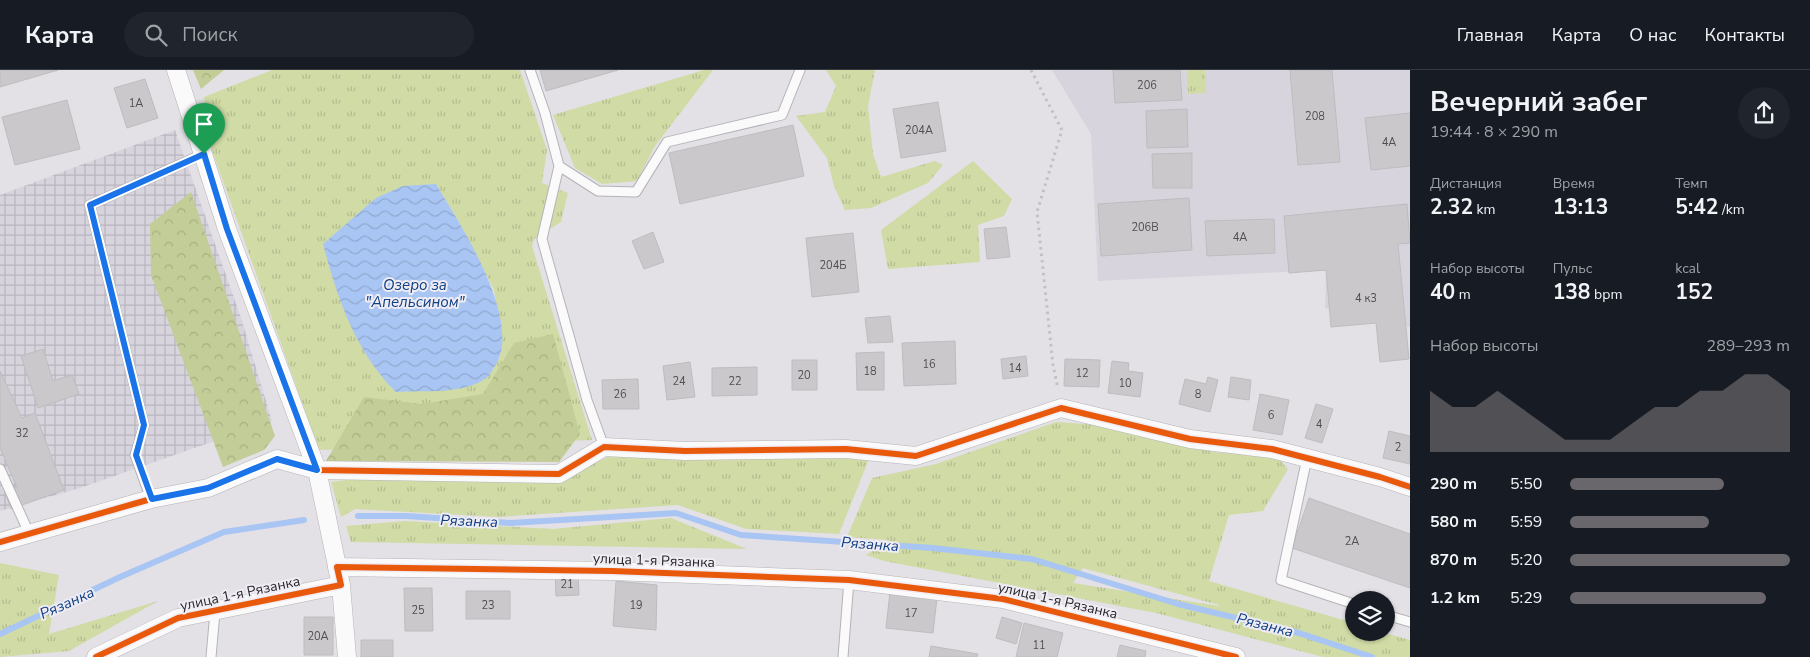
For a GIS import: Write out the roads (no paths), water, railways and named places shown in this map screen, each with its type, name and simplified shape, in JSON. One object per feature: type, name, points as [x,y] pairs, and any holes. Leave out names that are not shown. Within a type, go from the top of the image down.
[{"type":"street","points":[[176,70],[227,229],[317,470],[341,585],[346,657]]},
{"type":"street","points":[[0,542],[152,499],[208,488],[277,459],[317,470],[559,474],[604,447],[685,452],[846,449],[916,456],[1061,408],[1190,439],[1272,449],[1410,487]]},
{"type":"street","name":"улица 1-я Рязанка","points":[[337,567],[612,571],[849,580],[1003,599],[1236,657]]},
{"type":"street","name":"улица 1-я Рязанка","points":[[96,657],[178,618],[341,585]]},
{"type":"lane","points":[[530,70],[545,113],[559,166],[542,239],[587,400],[604,447]]},
{"type":"lane","points":[[559,166],[598,191],[636,192],[667,142],[782,115],[800,70]]},
{"type":"lane","points":[[152,499],[136,455],[144,425],[90,205],[204,154]]},
{"type":"lane","points":[[1307,458],[1281,580],[1345,601]]},
{"type":"lane","points":[[0,469],[29,533]]},
{"type":"lane","points":[[843,657],[849,580]]},
{"type":"lane","points":[[211,657],[215,612]]},
{"type":"lane","points":[[1395,617],[1410,622]]},
{"type":"water","name":"Озеро за \"Апельсином\"","points":[[436,184],[473,247],[485,273],[495,299],[501,324],[502,347],[490,374],[477,383],[455,389],[396,392],[369,359],[350,324],[335,285],[323,244],[376,198],[403,186]]},
{"type":"waterway","name":"Рязанка","points":[[358,516],[407,516],[511,523],[676,513],[741,535],[933,548],[1032,559],[1178,604],[1299,633],[1372,657]]},
{"type":"waterway","name":"Рязанка","points":[[0,634],[120,577],[224,532],[304,520]]}]
